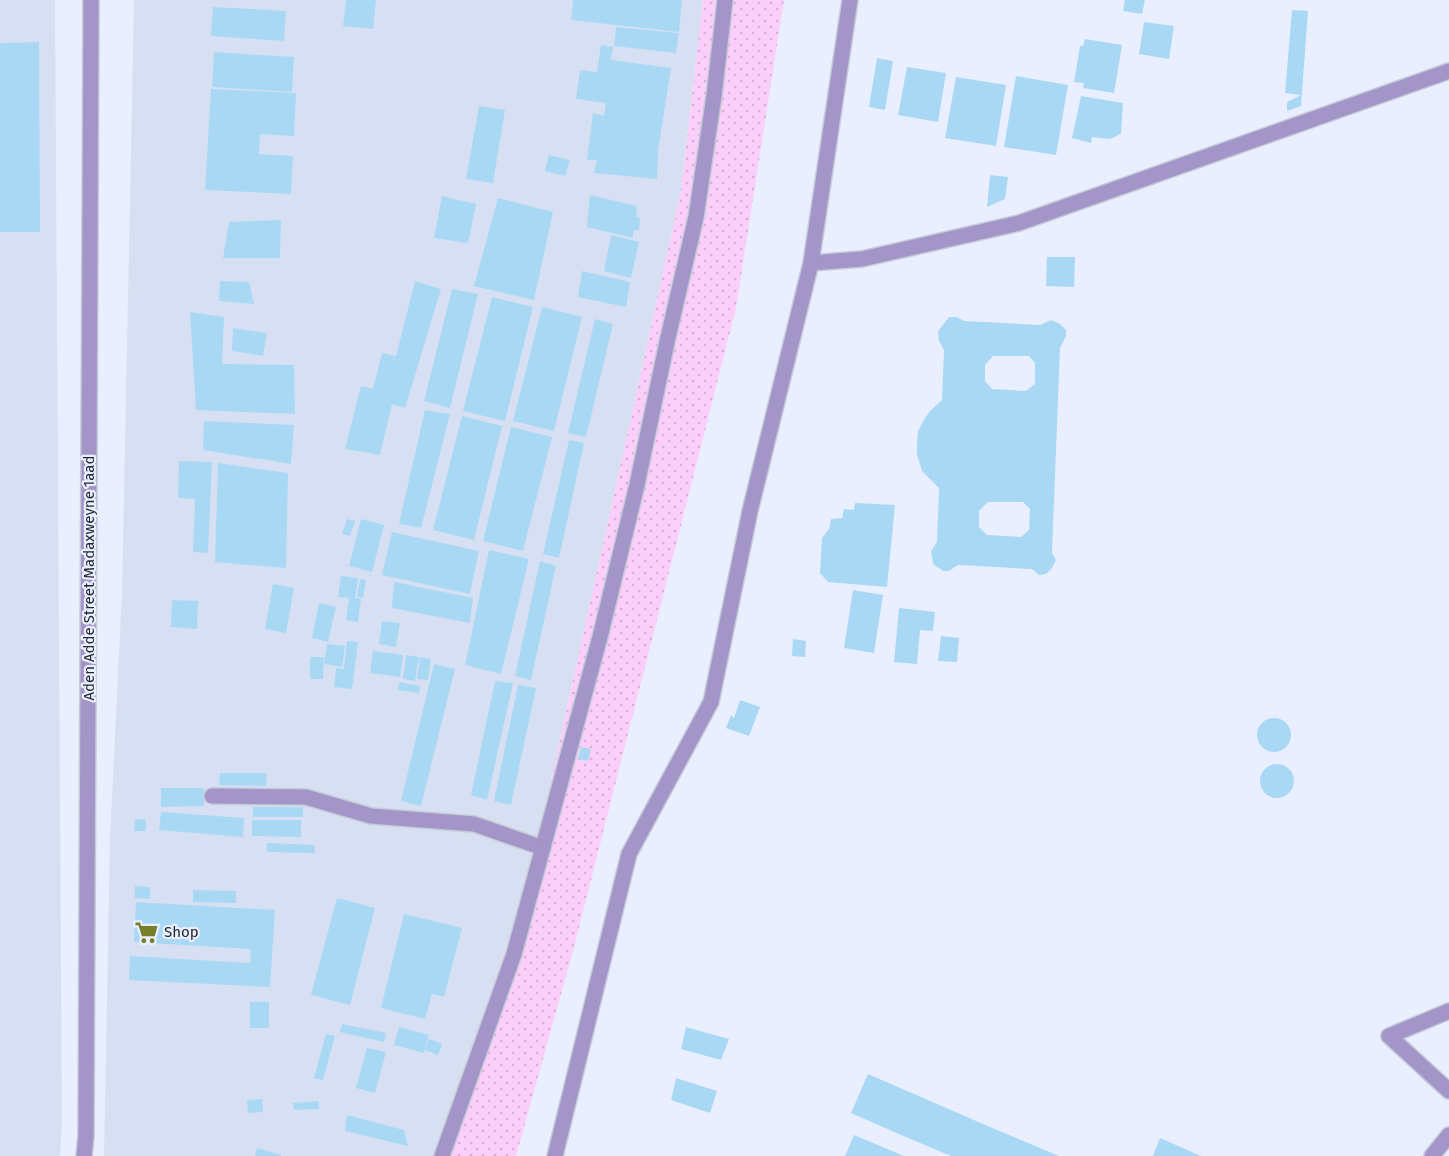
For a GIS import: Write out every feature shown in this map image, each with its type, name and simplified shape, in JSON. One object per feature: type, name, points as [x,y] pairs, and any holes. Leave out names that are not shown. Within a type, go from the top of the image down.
[{"type":"street","name":"Aden Adde Street Madaxweyne 1aad","points":[[84,1156],[86,1136],[91,0]]},
{"type":"street","points":[[442,1156],[514,954],[603,626],[637,485],[696,217],[726,0]]},
{"type":"street","points":[[555,1156],[629,854],[711,702],[750,511],[811,263],[850,0]]},
{"type":"street","points":[[811,263],[862,260],[1019,223],[1449,71]]},
{"type":"street","points":[[212,796],[306,796],[371,816],[474,824],[543,848]]},
{"type":"street","points":[[1449,1011],[1389,1036],[1449,1091]]},
{"type":"street","points":[[1432,1156],[1449,1135]]},
{"type":"shaded area","points":[[0,0],[55,0],[62,1123],[60,1156],[0,1156]]},
{"type":"shaded area","points":[[134,0],[703,0],[681,191],[529,880],[435,1156],[104,1156],[110,838],[122,592]]},
{"type":"shaded area","points":[[703,0],[784,0],[736,308],[573,951],[516,1156],[435,1156],[529,880],[681,191]]},
{"type":"building","points":[[346,0],[376,0],[373,29],[343,26]]},
{"type":"building","points":[[573,0],[682,0],[679,32],[571,20]]},
{"type":"building","points":[[1125,0],[1145,0],[1142,14],[1123,11]]},
{"type":"building","points":[[213,7],[286,11],[284,41],[211,36]]},
{"type":"building","points":[[1292,10],[1308,11],[1301,106],[1287,111],[1287,102],[1301,95],[1285,93]]},
{"type":"building","points":[[1144,22],[1174,26],[1169,59],[1139,54]]},
{"type":"building","points":[[616,27],[679,33],[676,53],[614,46]]},
{"type":"building","points":[[1085,39],[1122,45],[1114,93],[1083,88],[1084,83],[1074,82],[1080,46],[1083,46]]},
{"type":"building","points":[[39,42],[40,232],[0,232],[0,43]]},
{"type":"building","points":[[601,45],[613,47],[611,60],[671,68],[658,151],[657,179],[594,173],[597,160],[587,160],[593,113],[604,116],[606,103],[576,99],[580,70],[597,72]]},
{"type":"building","points":[[214,52],[294,57],[292,92],[212,87]]},
{"type":"building","points":[[877,58],[893,61],[885,110],[869,107]]},
{"type":"building","points":[[907,67],[946,73],[938,122],[898,115]]},
{"type":"building","points":[[1016,76],[1068,85],[1056,155],[1004,147]]},
{"type":"building","points":[[956,77],[1006,85],[996,146],[945,138]]},
{"type":"building","points":[[211,89],[296,93],[294,136],[260,134],[259,154],[293,156],[291,194],[205,190]]},
{"type":"building","points":[[1081,96],[1123,103],[1121,133],[1109,139],[1092,137],[1091,143],[1072,138]]},
{"type":"building","points":[[479,106],[505,110],[493,183],[466,179]]},
{"type":"building","points":[[549,155],[570,160],[565,176],[545,171]]},
{"type":"building","points":[[990,175],[1008,177],[1005,199],[987,207]]},
{"type":"building","points":[[590,195],[637,206],[636,217],[640,218],[639,230],[633,231],[633,238],[587,227]]},
{"type":"building","points":[[442,196],[476,204],[468,243],[434,238]]},
{"type":"building","points":[[498,198],[553,212],[534,300],[474,286]]},
{"type":"building","points":[[281,220],[280,258],[223,258],[229,222]]},
{"type":"building","points":[[611,235],[639,242],[631,278],[604,271]]},
{"type":"building","points":[[1047,257],[1075,257],[1074,287],[1046,286]]},
{"type":"building","points":[[582,271],[630,282],[626,307],[578,297]]},
{"type":"building","points":[[220,281],[249,282],[254,304],[219,301]]},
{"type":"building","points":[[415,281],[441,289],[405,408],[392,404],[380,455],[345,449],[361,386],[373,389],[382,353],[396,356]]},
{"type":"building","points":[[452,289],[478,294],[450,408],[424,401]]},
{"type":"building","points":[[492,297],[533,307],[505,421],[463,411]]},
{"type":"building","points":[[542,307],[582,317],[554,431],[513,421]]},
{"type":"building","points":[[190,312],[224,317],[222,364],[294,365],[295,414],[196,410]]},
{"type":"building","points":[[949,317],[957,317],[964,321],[1040,325],[1051,320],[1066,330],[1066,336],[1060,348],[1052,553],[1056,560],[1046,574],[1039,575],[1032,569],[958,565],[949,571],[943,571],[933,564],[931,551],[937,542],[939,488],[922,471],[917,455],[917,443],[918,431],[925,418],[942,400],[944,350],[939,341],[938,331]],"holes":[[[993,356],[1029,356],[1035,363],[1035,384],[1026,391],[992,389],[985,381],[985,365]],[[988,502],[1023,502],[1030,509],[1029,530],[1021,537],[987,535],[979,527],[979,511]]]},
{"type":"building","points":[[595,319],[613,324],[586,437],[568,433]]},
{"type":"building","points":[[233,328],[267,333],[263,356],[232,351]]},
{"type":"building","points":[[425,410],[450,414],[421,528],[399,524]]},
{"type":"building","points":[[462,416],[502,426],[474,540],[433,530]]},
{"type":"building","points":[[204,421],[294,425],[291,464],[203,450]]},
{"type":"building","points":[[511,427],[552,437],[523,551],[483,541]]},
{"type":"building","points":[[569,440],[584,443],[559,558],[543,554]]},
{"type":"building","points":[[179,461],[212,462],[208,553],[193,552],[195,499],[178,498]]},
{"type":"building","points":[[218,463],[288,473],[286,568],[215,562]]},
{"type":"building","points":[[855,503],[895,505],[887,587],[828,582],[820,573],[822,538],[829,529],[831,519],[842,518],[844,509],[854,510]]},
{"type":"building","points":[[347,519],[355,521],[350,536],[342,534]]},
{"type":"building","points":[[361,519],[384,525],[372,572],[349,566]]},
{"type":"building","points":[[392,532],[479,551],[470,594],[382,575]]},
{"type":"building","points":[[489,550],[529,559],[501,674],[465,665]]},
{"type":"building","points":[[540,561],[556,566],[531,680],[515,676]]},
{"type":"building","points":[[341,576],[358,578],[355,598],[361,599],[358,622],[346,620],[349,598],[338,597]]},
{"type":"building","points":[[360,579],[366,580],[363,598],[357,597]]},
{"type":"building","points":[[394,582],[473,598],[470,623],[392,608]]},
{"type":"building","points":[[273,584],[294,588],[286,633],[265,629]]},
{"type":"building","points":[[853,590],[883,595],[874,653],[844,648]]},
{"type":"building","points":[[172,600],[198,601],[197,629],[171,627]]},
{"type":"building","points":[[319,603],[336,607],[328,642],[312,638]]},
{"type":"building","points":[[899,608],[935,612],[933,631],[920,630],[917,664],[894,662]]},
{"type":"building","points":[[382,621],[400,623],[396,647],[379,644]]},
{"type":"building","points":[[941,636],[959,638],[957,662],[938,661]]},
{"type":"building","points":[[793,639],[806,641],[805,657],[792,656]]},
{"type":"building","points":[[347,641],[358,642],[352,689],[334,687],[336,668],[344,669]]},
{"type":"building","points":[[327,644],[345,646],[342,667],[324,664]]},
{"type":"building","points":[[373,651],[403,655],[400,677],[370,673]]},
{"type":"building","points":[[406,655],[419,657],[415,681],[403,679]]},
{"type":"building","points":[[310,657],[324,657],[323,679],[310,679]]},
{"type":"building","points":[[420,657],[431,659],[428,680],[417,679]]},
{"type":"building","points":[[434,664],[455,669],[421,806],[401,801]]},
{"type":"building","points":[[495,681],[513,683],[487,800],[471,795]]},
{"type":"building","points":[[399,682],[420,686],[419,693],[398,690]]},
{"type":"building","points":[[518,685],[536,688],[511,805],[494,801]]},
{"type":"building","points":[[740,700],[760,707],[749,736],[726,728],[731,715],[734,718]]},
{"type":"building","points":[[1274,718],[1286,723],[1291,735],[1286,747],[1274,752],[1262,747],[1257,735],[1262,723]]},
{"type":"building","points":[[581,747],[591,749],[588,761],[578,759]]},
{"type":"building","points":[[1277,764],[1289,769],[1294,781],[1289,793],[1277,798],[1265,793],[1260,781],[1265,769]]},
{"type":"building","points":[[220,773],[267,773],[266,786],[219,785]]},
{"type":"building","points":[[161,788],[204,788],[204,806],[161,807]]},
{"type":"building","points":[[253,807],[303,807],[303,817],[253,817]]},
{"type":"building","points":[[161,812],[244,818],[243,837],[159,830]]},
{"type":"building","points":[[135,819],[146,820],[146,831],[134,831]]},
{"type":"building","points":[[252,820],[301,820],[301,837],[252,836]]},
{"type":"building","points":[[267,843],[315,845],[315,853],[267,852]]},
{"type":"building","points":[[135,886],[150,887],[150,899],[135,898]]},
{"type":"building","points":[[193,890],[236,891],[236,903],[193,902]]},
{"type":"building","points":[[337,898],[375,908],[350,1005],[311,995]]},
{"type":"building","points":[[136,902],[275,910],[270,987],[129,980],[130,956],[250,963],[251,949],[134,942]]},
{"type":"building","points":[[404,914],[462,928],[444,997],[432,994],[425,1019],[381,1008]]},
{"type":"building","points":[[250,1002],[269,1002],[269,1028],[250,1028]]},
{"type":"building","points":[[342,1024],[386,1033],[384,1042],[340,1032]]},
{"type":"building","points":[[399,1027],[429,1035],[424,1053],[394,1045]]},
{"type":"building","points":[[686,1027],[729,1039],[721,1060],[681,1049]]},
{"type":"building","points":[[326,1034],[335,1036],[323,1080],[314,1078]]},
{"type":"building","points":[[429,1039],[442,1044],[438,1055],[425,1050]]},
{"type":"building","points":[[367,1048],[386,1052],[375,1093],[356,1088]]},
{"type":"building","points":[[868,1074],[1059,1156],[951,1156],[901,1135],[851,1113]]},
{"type":"building","points":[[676,1078],[717,1091],[710,1113],[671,1100]]},
{"type":"building","points":[[262,1099],[263,1112],[248,1113],[247,1100]]},
{"type":"building","points":[[319,1101],[319,1109],[294,1110],[293,1103]]},
{"type":"building","points":[[347,1115],[404,1130],[408,1146],[345,1131]]},
{"type":"building","points":[[854,1135],[904,1156],[845,1156]]},
{"type":"building","points":[[1160,1138],[1201,1156],[1153,1156]]},
{"type":"building","points":[[257,1148],[281,1155],[281,1156],[255,1156]]},
{"type":"place","name":"Shop","points":[[146,932]]}]
